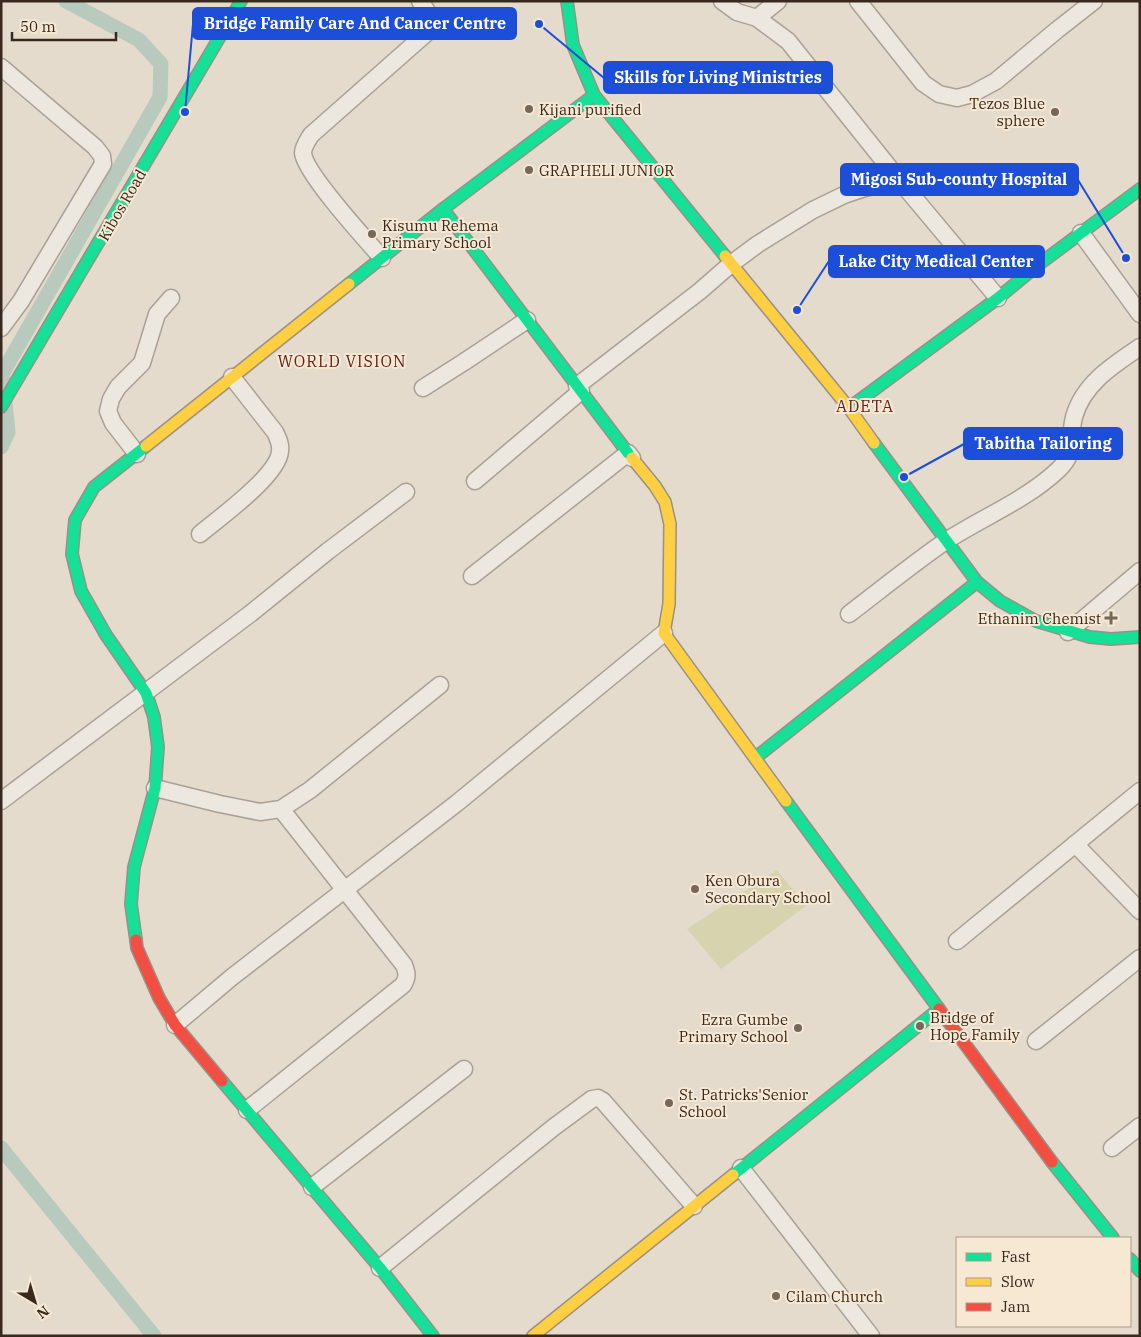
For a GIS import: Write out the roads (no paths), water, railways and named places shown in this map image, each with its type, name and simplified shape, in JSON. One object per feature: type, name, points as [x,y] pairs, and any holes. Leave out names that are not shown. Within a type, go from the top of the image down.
[{"type":"street","name":"Kibos Road","points":[[1,408],[60,311],[241,1]]},
{"type":"street","points":[[382,258],[320,185],[304,157],[304,148],[311,135],[430,30],[430,17],[420,1]]},
{"type":"street","points":[[567,1],[573,45],[594,96],[849,408],[977,582],[994,598],[1016,613],[1038,622],[1068,632],[1100,639],[1140,637]]},
{"type":"street","points":[[722,1],[738,12],[757,18],[788,41],[900,181],[998,298]]},
{"type":"street","points":[[757,18],[778,1]]},
{"type":"street","points":[[858,1],[923,84],[939,94],[957,98],[972,94],[996,81],[1094,1]]},
{"type":"street","points":[[1,67],[95,147],[102,156],[103,164],[21,301],[1,328]]},
{"type":"street","points":[[433,1336],[380,1268],[175,1025],[160,998],[137,948],[131,904],[134,867],[155,788],[158,747],[154,717],[146,693],[106,635],[80,591],[72,554],[75,520],[94,487],[443,209],[594,96]]},
{"type":"street","points":[[475,481],[579,389],[700,292],[731,264],[813,210],[844,195],[900,181]]},
{"type":"street","points":[[849,408],[998,298],[1038,265],[1140,189]]},
{"type":"street","points":[[175,1025],[232,977],[457,803],[664,633],[669,604],[670,524],[665,502],[443,209]]},
{"type":"street","points":[[1081,233],[1140,314]]},
{"type":"street","points":[[137,454],[112,423],[108,411],[110,400],[118,387],[142,363],[157,314],[171,298]]},
{"type":"street","points":[[423,388],[527,320]]},
{"type":"street","points":[[849,614],[941,544],[1042,484],[1060,469],[1071,455],[1074,417],[1083,398],[1094,382],[1110,366],[1140,347]]},
{"type":"street","points":[[200,534],[269,474],[281,452],[280,441],[275,432],[232,377]]},
{"type":"street","points":[[472,576],[630,456]]},
{"type":"street","points":[[1,801],[146,693],[406,492]]},
{"type":"street","points":[[1068,632],[1140,571]]},
{"type":"street","points":[[755,758],[977,582]]},
{"type":"street","points":[[664,633],[715,706],[1046,1154],[1112,1237]]},
{"type":"street","points":[[155,788],[260,812],[282,809],[310,790],[440,685]]},
{"type":"street","points":[[957,941],[1140,791]]},
{"type":"street","points":[[247,1110],[403,985],[407,973],[404,964],[282,809]]},
{"type":"street","points":[[1075,844],[1140,911]]},
{"type":"street","points":[[1036,1041],[1140,958]]},
{"type":"street","points":[[533,1336],[939,1009]]},
{"type":"street","points":[[312,1188],[464,1069]]},
{"type":"street","points":[[380,1268],[554,1127],[592,1099],[598,1098],[603,1100],[694,1206]]},
{"type":"street","points":[[1112,1148],[1140,1126]]},
{"type":"street","points":[[741,1168],[871,1336]]},
{"type":"street","points":[[1131,1260],[1140,1271]]},
{"type":"waterway","points":[[1,447],[8,432],[2,374],[160,97],[161,64],[139,40],[66,1]]},
{"type":"waterway","points":[[1,1148],[154,1336]]},
{"type":"place","name":"Skills for Living Ministries","points":[[539,24]]},
{"type":"place","name":"Kijani purified","points":[[529,109]]},
{"type":"place","name":"Bridge Family Care And Cancer Centre","points":[[185,112]]},
{"type":"place","name":"Tezos Blue sphere","points":[[1055,112]]},
{"type":"place","name":"GRAPHELI JUNIOR","points":[[529,170]]},
{"type":"place","name":"Kisumu Rehema Primary School","points":[[372,234]]},
{"type":"place","name":"Migosi Sub-county Hospital","points":[[1126,258]]},
{"type":"place","name":"Lake City Medical Center","points":[[797,310]]},
{"type":"place","name":"Tabitha Tailoring","points":[[904,477]]},
{"type":"place","name":"Ethanim Chemist","points":[[1111,618]]},
{"type":"place","name":"Ken Obura Secondary School","points":[[695,889]]},
{"type":"place","name":"Bridge of Hope Family","points":[[920,1026]]},
{"type":"place","name":"Ezra Gumbe Primary School","points":[[798,1028]]},
{"type":"place","name":"St. Patricks'Senior School","points":[[669,1103]]},
{"type":"place","name":"Cilam Church","points":[[776,1296]]},
{"type":"district","name":"WORLD VISION","points":[[342,361]]},
{"type":"district","name":"ADETA","points":[[865,406]]}]
